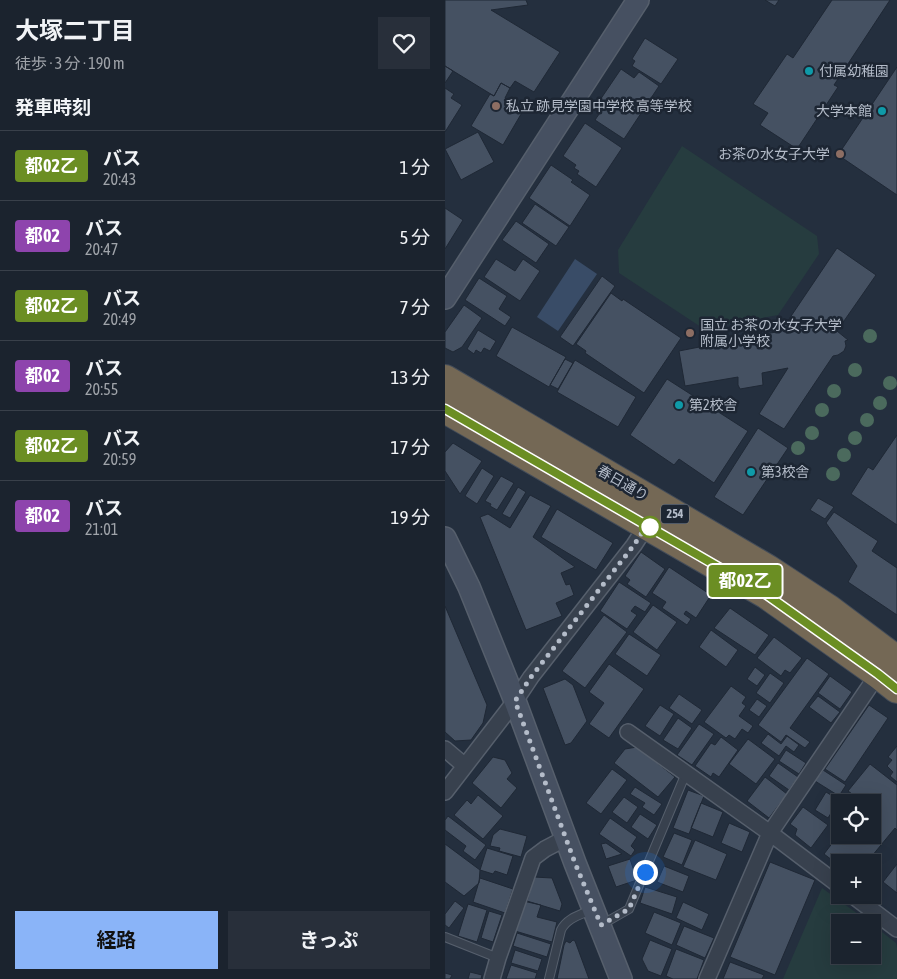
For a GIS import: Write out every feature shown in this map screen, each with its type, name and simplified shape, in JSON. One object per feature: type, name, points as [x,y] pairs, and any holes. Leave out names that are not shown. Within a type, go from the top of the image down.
[{"type":"highway","name":"春日通り","points":[[445,379],[768,568],[829,609],[891,674]]},
{"type":"highway","name":"春日通り","points":[[445,409],[767,595],[891,674]]},
{"type":"street","points":[[445,298],[638,0]]},
{"type":"street","points":[[445,792],[515,701],[531,677],[634,545],[647,525]]},
{"type":"street","points":[[445,538],[469,587],[515,701],[621,979]]},
{"type":"street","points":[[707,979],[769,833],[891,674]]},
{"type":"street","points":[[628,732],[831,879]]},
{"type":"street","points":[[445,749],[465,766]]},
{"type":"street","points":[[492,979],[533,858],[566,838]]},
{"type":"street","points":[[864,904],[897,929]]},
{"type":"lane","points":[[549,979],[564,924],[571,918],[597,917],[629,909],[686,773]]},
{"type":"lane","points":[[445,937],[498,958]]},
{"type":"green space","points":[[682,146],[817,236],[819,254],[778,315],[704,329],[619,273],[618,250]]},
{"type":"green space","points":[[822,888],[831,895],[831,904],[844,904],[858,914],[831,914],[831,964],[881,964],[881,931],[896,943],[897,979],[783,979]]},
{"type":"water","points":[[575,259],[597,274],[558,331],[537,317]]},
{"type":"building","points":[[445,0],[526,0],[528,5],[491,10],[560,52],[534,92],[515,81],[510,88],[501,83],[494,96],[445,66]]},
{"type":"building","points":[[765,0],[779,0],[775,6]]},
{"type":"building","name":"付属幼稚園","points":[[832,0],[890,0],[834,85],[838,87],[797,149],[760,125],[768,113],[753,104],[787,54],[793,58]]},
{"type":"building","points":[[645,38],[678,59],[661,84],[632,66],[635,61],[632,59]]},
{"type":"building","points":[[445,66],[453,71],[445,83]]},
{"type":"building","name":"大学本館","points":[[897,67],[897,195],[838,155]]},
{"type":"building","points":[[621,69],[634,78],[639,72],[659,86],[624,139],[595,120],[606,104],[600,100]]},
{"type":"building","points":[[501,83],[510,88],[505,98],[524,109],[503,145],[471,126],[490,94],[494,96]]},
{"type":"building","points":[[445,88],[454,94],[451,98],[462,105],[445,132]]},
{"type":"building","points":[[585,123],[622,148],[596,187],[577,174],[579,171],[574,168],[576,165],[563,156]]},
{"type":"building","points":[[478,132],[494,162],[461,180],[445,149]]},
{"type":"building","points":[[551,165],[573,180],[571,182],[590,195],[570,226],[529,198]]},
{"type":"building","points":[[535,204],[569,227],[556,246],[522,223]]},
{"type":"building","points":[[445,208],[463,220],[445,249]]},
{"type":"building","points":[[516,221],[549,244],[536,263],[502,240]]},
{"type":"building","points":[[837,248],[876,275],[837,331],[848,340],[845,341],[844,351],[833,356],[784,429],[759,414],[788,368],[762,373],[763,385],[740,389],[738,377],[685,386],[679,351],[781,331]]},
{"type":"building","points":[[496,259],[515,271],[523,259],[540,271],[520,301],[484,277]]},
{"type":"building","points":[[602,276],[615,286],[573,346],[560,337]]},
{"type":"building","points":[[479,278],[507,296],[499,309],[511,317],[505,326],[465,300]]},
{"type":"building","points":[[611,293],[681,338],[644,393],[585,353],[586,351],[576,344]]},
{"type":"building","points":[[464,305],[482,318],[462,347],[453,352],[445,348],[445,332]]},
{"type":"building","points":[[512,327],[566,357],[549,387],[496,356]]},
{"type":"building","points":[[478,330],[496,341],[490,351],[484,348],[481,353],[476,350],[474,354],[467,349]]},
{"type":"building","points":[[565,359],[573,363],[558,389],[550,385]]},
{"type":"building","points":[[575,360],[636,397],[618,427],[557,392]]},
{"type":"building","name":"第2校舎","points":[[667,379],[748,431],[714,483],[679,459],[674,465],[630,435]]},
{"type":"building","name":"第3校舎","points":[[758,428],[788,448],[743,515],[714,497]]},
{"type":"building","points":[[897,435],[897,525],[851,494],[868,467],[873,470]]},
{"type":"building","points":[[453,443],[482,461],[460,494],[445,471],[445,452]]},
{"type":"building","points":[[482,468],[494,476],[477,504],[465,496]]},
{"type":"building","points":[[501,476],[514,483],[497,510],[485,501]]},
{"type":"building","points":[[518,487],[526,492],[510,518],[502,514]]},
{"type":"building","points":[[530,495],[551,506],[533,537],[575,567],[561,573],[566,585],[570,584],[574,595],[556,603],[562,616],[526,630],[480,517],[488,514],[510,528]]},
{"type":"building","points":[[818,498],[834,507],[825,519],[810,510]]},
{"type":"building","points":[[557,509],[613,543],[596,570],[541,537]]},
{"type":"building","points":[[834,512],[878,541],[872,551],[897,568],[897,615],[848,582],[857,566],[826,523]]},
{"type":"building","points":[[641,552],[665,569],[646,597],[627,584],[630,580],[625,576]]},
{"type":"building","points":[[669,567],[711,595],[696,618],[686,611],[684,614],[691,619],[687,625],[662,608],[666,602],[652,593]]},
{"type":"building","points":[[619,582],[651,603],[645,612],[635,606],[631,611],[637,615],[627,629],[600,611]]},
{"type":"building","points":[[653,605],[677,622],[657,650],[633,632]]},
{"type":"building","points":[[445,606],[487,705],[483,723],[471,740],[455,741],[445,732]]},
{"type":"building","points":[[730,608],[769,635],[755,655],[714,628]]},
{"type":"building","points":[[604,615],[627,632],[585,688],[562,671]]},
{"type":"building","points":[[711,630],[738,650],[726,667],[699,647]]},
{"type":"building","points":[[629,634],[661,655],[647,676],[615,654]]},
{"type":"building","points":[[774,637],[802,658],[790,673],[785,670],[781,676],[757,658]]},
{"type":"building","points":[[807,658],[829,674],[790,728],[810,742],[805,748],[786,735],[781,742],[758,725]]},
{"type":"building","points":[[609,664],[644,689],[609,738],[589,724],[604,703],[589,692]]},
{"type":"building","points":[[755,667],[765,675],[757,686],[747,679]]},
{"type":"building","points":[[770,673],[784,683],[770,703],[756,693]]},
{"type":"building","points":[[830,676],[852,692],[840,709],[818,693]]},
{"type":"building","points":[[565,679],[573,685],[587,721],[571,743],[565,745],[543,688]]},
{"type":"building","points":[[731,686],[746,697],[742,703],[746,706],[739,716],[753,726],[748,733],[742,729],[735,739],[729,735],[726,738],[704,722]]},
{"type":"building","points":[[679,694],[702,710],[692,724],[669,708]]},
{"type":"building","points":[[818,696],[840,712],[831,723],[809,707]]},
{"type":"building","points":[[757,699],[767,706],[759,717],[749,710]]},
{"type":"building","points":[[660,705],[674,714],[660,736],[645,726]]},
{"type":"building","points":[[869,705],[888,718],[845,782],[825,769]]},
{"type":"building","points":[[678,718],[692,728],[678,749],[663,740]]},
{"type":"building","points":[[699,724],[714,734],[692,765],[677,755]]},
{"type":"building","points":[[768,734],[781,744],[787,736],[799,745],[794,752],[786,746],[779,756],[761,743]]},
{"type":"building","points":[[721,737],[738,750],[719,777],[713,773],[711,777],[695,766],[711,743],[715,745]]},
{"type":"building","points":[[748,739],[775,759],[756,784],[729,764]]},
{"type":"building","points":[[897,746],[897,782],[890,776],[893,772],[887,766],[892,760],[888,757]]},
{"type":"building","points":[[637,747],[675,777],[658,797],[614,763],[625,749]]},
{"type":"building","points":[[786,750],[806,763],[799,774],[779,761]]},
{"type":"building","points":[[493,757],[505,760],[512,773],[507,779],[517,788],[501,808],[472,783]]},
{"type":"building","points":[[778,763],[798,777],[789,790],[769,776]]},
{"type":"building","points":[[870,764],[897,785],[897,830],[895,828],[874,854],[831,854],[831,859],[824,854],[832,844],[881,844],[881,794],[852,794],[848,791]]},
{"type":"building","points":[[612,769],[627,780],[601,814],[586,803]]},
{"type":"building","points":[[823,770],[846,785],[840,794],[836,794],[815,781]]},
{"type":"building","points":[[765,777],[787,794],[769,818],[747,801]]},
{"type":"building","points":[[635,787],[662,804],[654,815],[642,807],[645,803],[630,794]]},
{"type":"building","points":[[688,790],[704,796],[689,834],[673,828]]},
{"type":"building","points":[[826,792],[831,795],[831,813],[828,818],[815,810]]},
{"type":"building","points":[[478,795],[503,816],[483,839],[454,815],[467,800],[471,804]]},
{"type":"building","points":[[624,797],[638,807],[627,823],[612,812]]},
{"type":"building","points":[[701,803],[723,812],[713,837],[691,828]]},
{"type":"building","points":[[803,807],[828,825],[811,848],[795,835],[797,829],[790,824]]},
{"type":"building","points":[[640,814],[657,825],[648,839],[631,827]]},
{"type":"building","points":[[448,816],[486,845],[475,860],[463,851],[466,846],[445,830],[445,820]]},
{"type":"building","points":[[610,818],[637,837],[631,846],[635,850],[631,856],[599,834]]},
{"type":"building","points":[[729,823],[750,832],[742,852],[721,843]]},
{"type":"building","points":[[500,829],[527,836],[521,857],[499,851],[500,848],[490,846],[493,835]]},
{"type":"building","points":[[674,833],[692,840],[682,865],[663,857]]},
{"type":"building","points":[[695,840],[727,854],[716,880],[683,867]]},
{"type":"building","points":[[606,843],[622,854],[606,859],[601,844]]},
{"type":"building","points":[[445,844],[480,870],[479,883],[464,896],[445,882]]},
{"type":"building","points":[[487,848],[513,856],[507,875],[495,871],[493,874],[480,870]]},
{"type":"building","points":[[630,859],[637,880],[616,887],[608,866]]},
{"type":"building","points":[[770,862],[815,880],[775,975],[730,957]]},
{"type":"building","points":[[897,864],[897,893],[883,882]]},
{"type":"building","points":[[664,866],[689,876],[683,892],[657,882]]},
{"type":"building","points":[[534,877],[552,878],[562,904],[560,911],[527,901]]},
{"type":"building","points":[[480,878],[513,889],[505,913],[473,902]]},
{"type":"building","points":[[645,887],[677,897],[672,914],[640,903]]},
{"type":"building","points":[[455,901],[464,908],[449,928],[445,925],[445,914]]},
{"type":"building","points":[[523,901],[541,905],[537,917],[557,922],[552,942],[515,931]]},
{"type":"building","points":[[683,902],[709,914],[702,930],[676,918]]},
{"type":"building","points":[[468,904],[487,910],[477,942],[458,936]]},
{"type":"building","points":[[489,911],[502,915],[493,942],[481,938]]},
{"type":"building","points":[[654,912],[681,923],[672,945],[645,933]]},
{"type":"building","points":[[684,926],[714,938],[705,958],[676,945]]},
{"type":"building","points":[[517,933],[551,944],[547,957],[513,946]]},
{"type":"building","points":[[573,940],[589,979],[557,979],[564,945],[566,941],[570,943]]},
{"type":"building","points":[[650,940],[672,949],[661,976],[648,971],[642,959]]},
{"type":"building","points":[[676,949],[704,960],[697,979],[673,979],[666,976]]},
{"type":"building","points":[[515,950],[542,959],[538,971],[511,963]]},
{"type":"building","points":[[730,962],[764,975],[762,979],[723,979]]},
{"type":"building","points":[[511,965],[537,973],[535,979],[506,979]]},
{"type":"building","points":[[470,972],[482,975],[481,979],[468,979]]},
{"type":"building","points":[[445,973],[452,975],[450,979],[445,979]]},
{"type":"bus line","name":"都02乙","points":[[445,409],[737,576],[767,595],[897,689]]},
{"type":"place","name":"付属幼稚園","points":[[809,71]]},
{"type":"place","name":"私立 跡見学園中学校 高等学校","points":[[496,106]]},
{"type":"place","name":"大学本館","points":[[882,111]]},
{"type":"place","name":"お茶の水女子大学","points":[[840,154]]},
{"type":"place","name":"国立 お茶の水女子大学 附属小学校","points":[[690,333]]},
{"type":"place","name":"第2校舎","points":[[679,405]]},
{"type":"place","name":"第3校舎","points":[[751,472]]},
{"type":"route","points":[[645,872],[629,909],[601,925],[575,863],[515,701],[531,677],[634,545],[647,525],[650,527]]}]
